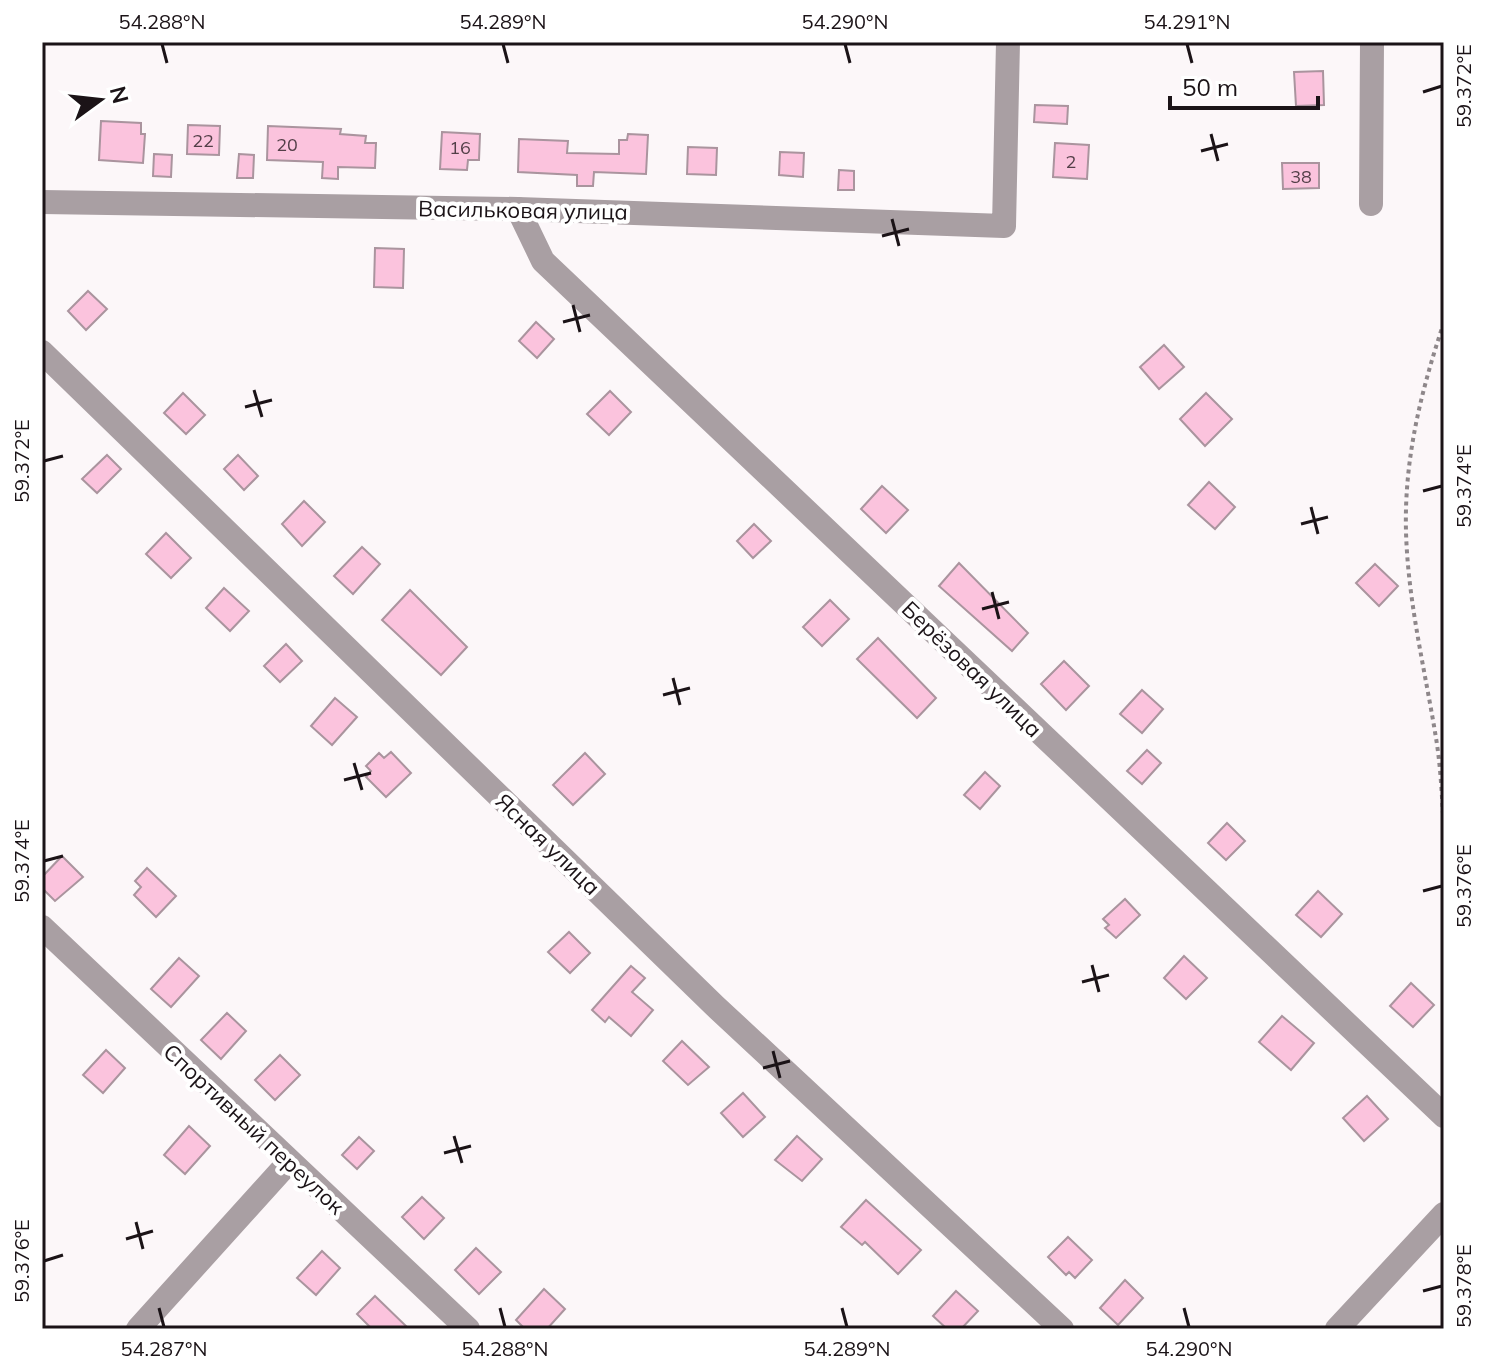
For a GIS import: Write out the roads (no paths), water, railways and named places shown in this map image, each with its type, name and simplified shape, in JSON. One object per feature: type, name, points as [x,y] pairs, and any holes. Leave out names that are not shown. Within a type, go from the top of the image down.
[{"type":"street","name":"Васильковая улица","points":[[42,202],[518,209],[1004,226],[1008,42]]},
{"type":"street","points":[[1371,204],[1372,42]]},
{"type":"street","name":"Берёзовая улица","points":[[518,209],[543,261],[1444,1116]]},
{"type":"street","name":"Ясная улица","points":[[42,352],[715,1006],[1062,1329]]},
{"type":"street","name":"Спортивный переулок","points":[[42,927],[288,1163],[468,1329]]},
{"type":"street","points":[[138,1329],[288,1163]]},
{"type":"street","points":[[1337,1329],[1444,1214]]}]
